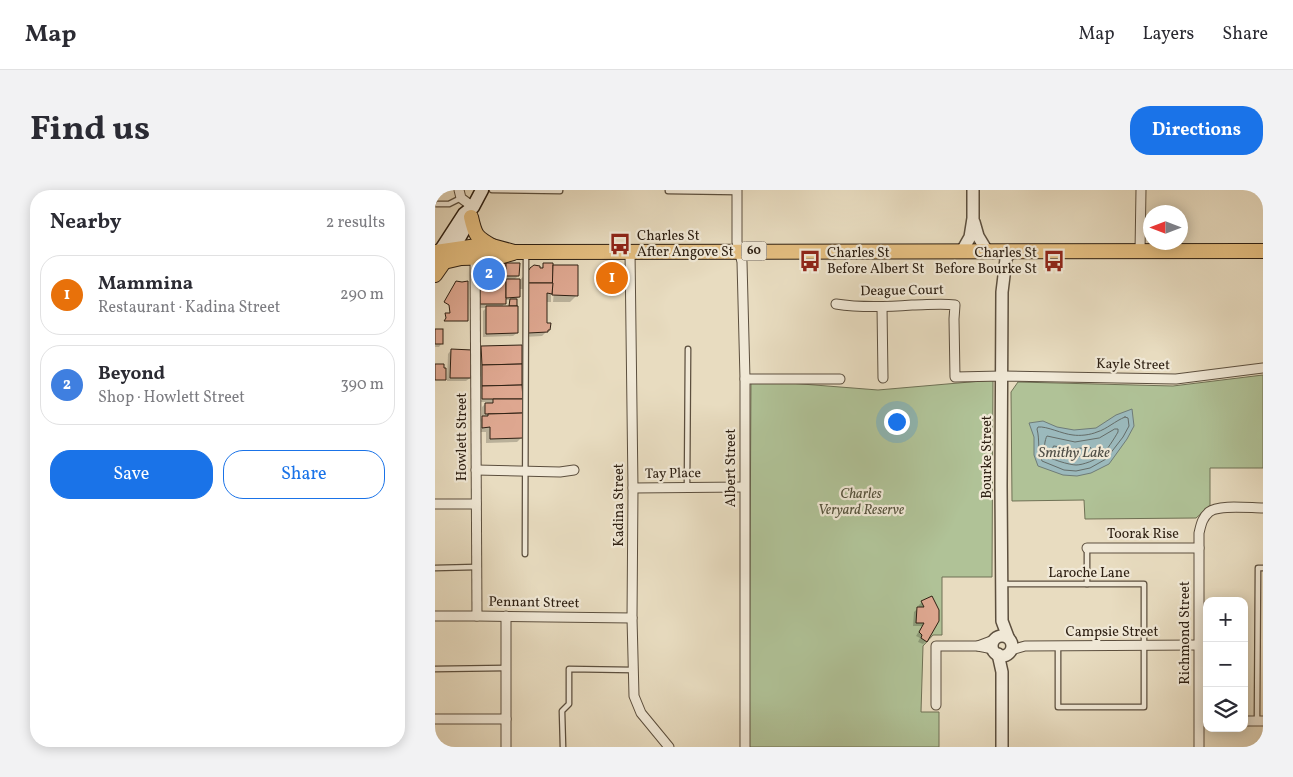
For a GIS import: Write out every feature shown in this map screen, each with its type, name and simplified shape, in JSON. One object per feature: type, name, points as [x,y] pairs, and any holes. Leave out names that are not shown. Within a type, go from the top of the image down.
[{"type":"main road","points":[[435,275],[440,256],[461,232],[482,190]]},
{"type":"main road","points":[[472,212],[477,235],[492,246]]},
{"type":"main road","name":"60","points":[[440,256],[477,246],[492,246],[520,252],[1263,251]]},
{"type":"main road","name":"60","points":[[440,256],[461,258],[499,257],[520,252]]},
{"type":"street","points":[[962,252],[971,236],[973,190]]},
{"type":"street","points":[[1140,251],[1141,190]]},
{"type":"street","name":"Albert Street","points":[[737,191],[737,242],[742,262],[745,379],[745,747]]},
{"type":"street","points":[[460,194],[472,212]]},
{"type":"street","name":"Bourke Street","points":[[973,218],[978,236],[990,251],[1000,273],[1002,292],[1002,645],[1005,660],[1002,672],[1002,747]]},
{"type":"street","name":"Bourke Street","points":[[1002,292],[1006,259],[1010,251]]},
{"type":"street","name":"Kadina Street","points":[[630,252],[634,696],[641,713],[669,747]]},
{"type":"street","name":"Howlett Street","points":[[475,258],[477,616]]},
{"type":"street","name":"Deague Court","points":[[836,304],[882,307],[938,303],[955,305],[955,377]]},
{"type":"street","points":[[882,307],[883,378]]},
{"type":"street","name":"Kayle Street","points":[[955,377],[1176,379],[1263,368]]},
{"type":"street","points":[[745,379],[840,379]]},
{"type":"street","points":[[476,470],[526,472],[574,470]]},
{"type":"street","name":"Tay Place","points":[[633,488],[744,487]]},
{"type":"street","points":[[435,504],[476,504]]},
{"type":"street","name":"Richmond Street","points":[[1199,747],[1203,721],[1199,645],[1199,533],[1202,519],[1210,510],[1221,507],[1263,508]]},
{"type":"street","name":"Toorak Rise","points":[[1087,548],[1199,548]]},
{"type":"street","name":"Pennant Street","points":[[435,616],[632,618]]},
{"type":"street","points":[[506,616],[506,747]]},
{"type":"street","name":"Campsie Street","points":[[936,705],[936,646],[1199,645]]},
{"type":"street","points":[[435,720],[506,719]]},
{"type":"lane","points":[[492,190],[560,190]]},
{"type":"lane","points":[[668,190],[737,191]]},
{"type":"lane","points":[[435,204],[449,204],[460,194]]},
{"type":"lane","points":[[520,252],[526,472],[525,554]]},
{"type":"lane","points":[[687,488],[688,349]]},
{"type":"lane","points":[[1087,548],[1087,584]]},
{"type":"lane","points":[[435,568],[476,567]]},
{"type":"lane","points":[[1260,721],[1258,568],[1263,568]]},
{"type":"lane","name":"Laroche Lane","points":[[1002,584],[1144,584],[1144,646]]},
{"type":"lane","points":[[1058,646],[1058,707],[1144,707],[1144,646]]},
{"type":"lane","points":[[435,669],[507,668]]},
{"type":"lane","points":[[563,747],[563,711],[569,704],[569,669],[633,670]]},
{"type":"green space","points":[[1263,375],[1263,468],[1210,468],[1210,506],[1196,518],[1085,519],[1084,500],[1012,501],[1011,392],[1018,382],[1173,386]]},
{"type":"green space","name":"Charles Veryard Reserve","points":[[751,380],[878,390],[993,380],[992,577],[942,577],[942,635],[933,635],[923,646],[921,712],[939,712],[939,747],[749,747]]},
{"type":"water","name":"Smithy Lake","points":[[1132,409],[1134,426],[1109,464],[1091,473],[1077,476],[1063,475],[1038,466],[1034,455],[1034,437],[1029,423],[1043,421],[1057,427],[1074,430],[1096,428],[1116,415]]},
{"type":"building","points":[[486,263],[506,263],[506,304],[480,304],[480,267],[486,267]]},
{"type":"building","points":[[506,263],[520,263],[519,276],[506,276]]},
{"type":"building","points":[[543,263],[553,263],[553,283],[527,283],[527,271],[534,265],[543,268]]},
{"type":"building","points":[[553,265],[578,265],[578,296],[552,295]]},
{"type":"building","points":[[506,279],[520,279],[520,297],[506,298]]},
{"type":"building","points":[[456,281],[468,281],[468,321],[444,321],[446,318],[445,313],[450,313],[449,305],[444,302]]},
{"type":"building","points":[[527,283],[553,283],[552,294],[547,293],[547,323],[551,323],[548,332],[528,333]]},
{"type":"building","points":[[510,299],[517,299],[517,306],[509,306]]},
{"type":"building","points":[[486,306],[518,306],[518,333],[486,334]]},
{"type":"building","points":[[435,329],[443,329],[443,344],[435,344]]},
{"type":"building","points":[[522,345],[522,364],[482,365],[481,346]]},
{"type":"building","points":[[451,349],[472,350],[471,378],[450,378]]},
{"type":"building","points":[[435,364],[444,364],[446,380],[435,380]]},
{"type":"building","points":[[522,364],[522,385],[482,386],[482,365]]},
{"type":"building","points":[[522,385],[523,399],[482,399],[482,386]]},
{"type":"building","points":[[493,399],[523,399],[523,413],[485,414],[485,403],[493,403]]},
{"type":"building","points":[[523,413],[523,438],[490,439],[490,427],[482,428],[482,416],[488,416],[488,414]]},
{"type":"building","points":[[932,596],[939,610],[939,621],[927,642],[921,638],[922,635],[919,632],[924,623],[916,623],[917,607],[924,607],[921,601]]},
{"type":"place","name":"Charles St After Angove St","points":[[620,244]]},
{"type":"place","name":"Charles St Before Albert St","points":[[810,261]]},
{"type":"place","name":"Charles St Before Bourke St","points":[[1054,261]]},
{"type":"place","name":"Beyond","points":[[489,274]]},
{"type":"place","name":"Mammina","points":[[612,278]]}]
